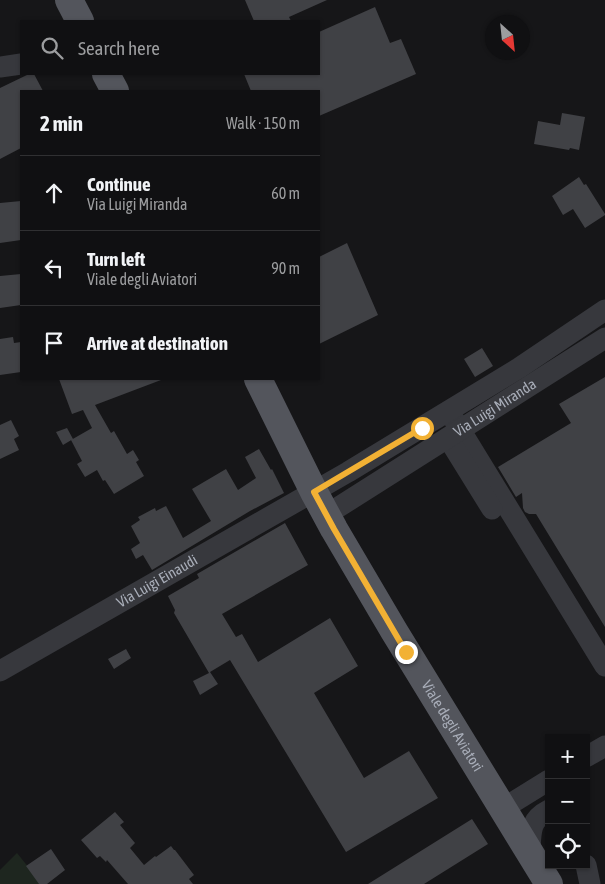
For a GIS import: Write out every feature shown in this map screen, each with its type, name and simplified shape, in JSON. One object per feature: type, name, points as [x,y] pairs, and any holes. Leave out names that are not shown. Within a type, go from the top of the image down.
[{"type":"main road","points":[[69,0],[79,20]]},
{"type":"main road","points":[[107,75],[114,90]]},
{"type":"main road","name":"Viale degli Aviatori","points":[[258,380],[320,503],[394,631],[549,884]]},
{"type":"street","points":[[0,67],[20,64]]},
{"type":"street","name":"Via Luigi Miranda","points":[[320,503],[449,411],[519,368],[605,310]]},
{"type":"street","name":"Via Luigi Miranda","points":[[320,503],[455,434],[597,344],[575,330]]},
{"type":"street","points":[[449,411],[455,434],[496,515],[518,523],[605,666]]},
{"type":"street","name":"Via Luigi Einaudi","points":[[0,671],[320,503]]},
{"type":"street","points":[[590,755],[605,746]]},
{"type":"street","points":[[502,809],[545,782]]},
{"type":"street","points":[[530,853],[533,824],[545,812]]},
{"type":"street","points":[[587,869],[590,884]]},
{"type":"shaded area","points":[[17,853],[42,884],[0,884],[0,870]]},
{"type":"building","points":[[245,0],[327,0],[289,17],[290,20],[254,20]]},
{"type":"building","points":[[375,7],[390,43],[401,39],[416,74],[320,116],[320,90],[251,90],[244,75],[320,75],[320,32]]},
{"type":"building","points":[[27,75],[35,75],[42,90],[20,90],[20,149],[0,159],[0,88]]},
{"type":"building","points":[[562,113],[585,117],[579,150],[534,144],[538,121],[560,125]]},
{"type":"building","points":[[579,177],[584,185],[586,184],[605,214],[585,228],[573,209],[563,215],[552,196]]},
{"type":"building","points":[[20,201],[20,240],[0,243],[0,203]]},
{"type":"building","points":[[347,243],[378,315],[320,344],[320,256]]},
{"type":"building","points":[[20,274],[20,305],[0,308],[0,276]]},
{"type":"building","points":[[13,337],[14,343],[20,342],[20,372],[0,375],[0,339]]},
{"type":"building","points":[[482,348],[493,366],[475,377],[464,359]]},
{"type":"building","points":[[605,377],[605,627],[536,514],[525,512],[522,493],[516,497],[498,467],[571,423],[559,404]]},
{"type":"building","points":[[59,380],[161,380],[95,405],[111,433],[114,431],[127,454],[133,450],[139,460],[136,462],[144,476],[114,494],[97,470],[85,477],[77,464],[82,461],[71,440],[92,428],[83,410],[72,414]]},
{"type":"building","points":[[11,420],[19,436],[14,439],[19,450],[0,459],[0,425]]},
{"type":"building","points":[[67,428],[73,439],[63,445],[56,432]]},
{"type":"building","points":[[259,449],[284,493],[250,511],[152,570],[143,555],[136,559],[131,549],[140,543],[131,526],[140,520],[138,517],[155,508],[156,511],[166,506],[183,538],[211,521],[192,489],[226,469],[238,490],[256,478],[245,457]]},
{"type":"building","points":[[285,523],[308,565],[222,614],[236,637],[242,634],[258,662],[330,618],[358,666],[314,693],[364,778],[409,751],[438,798],[346,852],[230,660],[210,672],[218,684],[200,695],[193,681],[209,673],[174,613],[175,610],[168,596],[199,578],[197,574]]},
{"type":"building","points":[[126,649],[131,658],[114,669],[108,659]]},
{"type":"building","points":[[115,812],[124,822],[120,825],[135,843],[130,848],[144,865],[171,846],[194,875],[189,879],[193,884],[128,884],[107,860],[106,862],[100,856],[97,858],[81,840]]},
{"type":"building","points":[[472,819],[488,844],[424,884],[368,884]]},
{"type":"building","points":[[51,849],[65,870],[47,884],[39,884],[26,866]]},
{"type":"route","points":[[406,652],[314,492],[422,428]]}]
